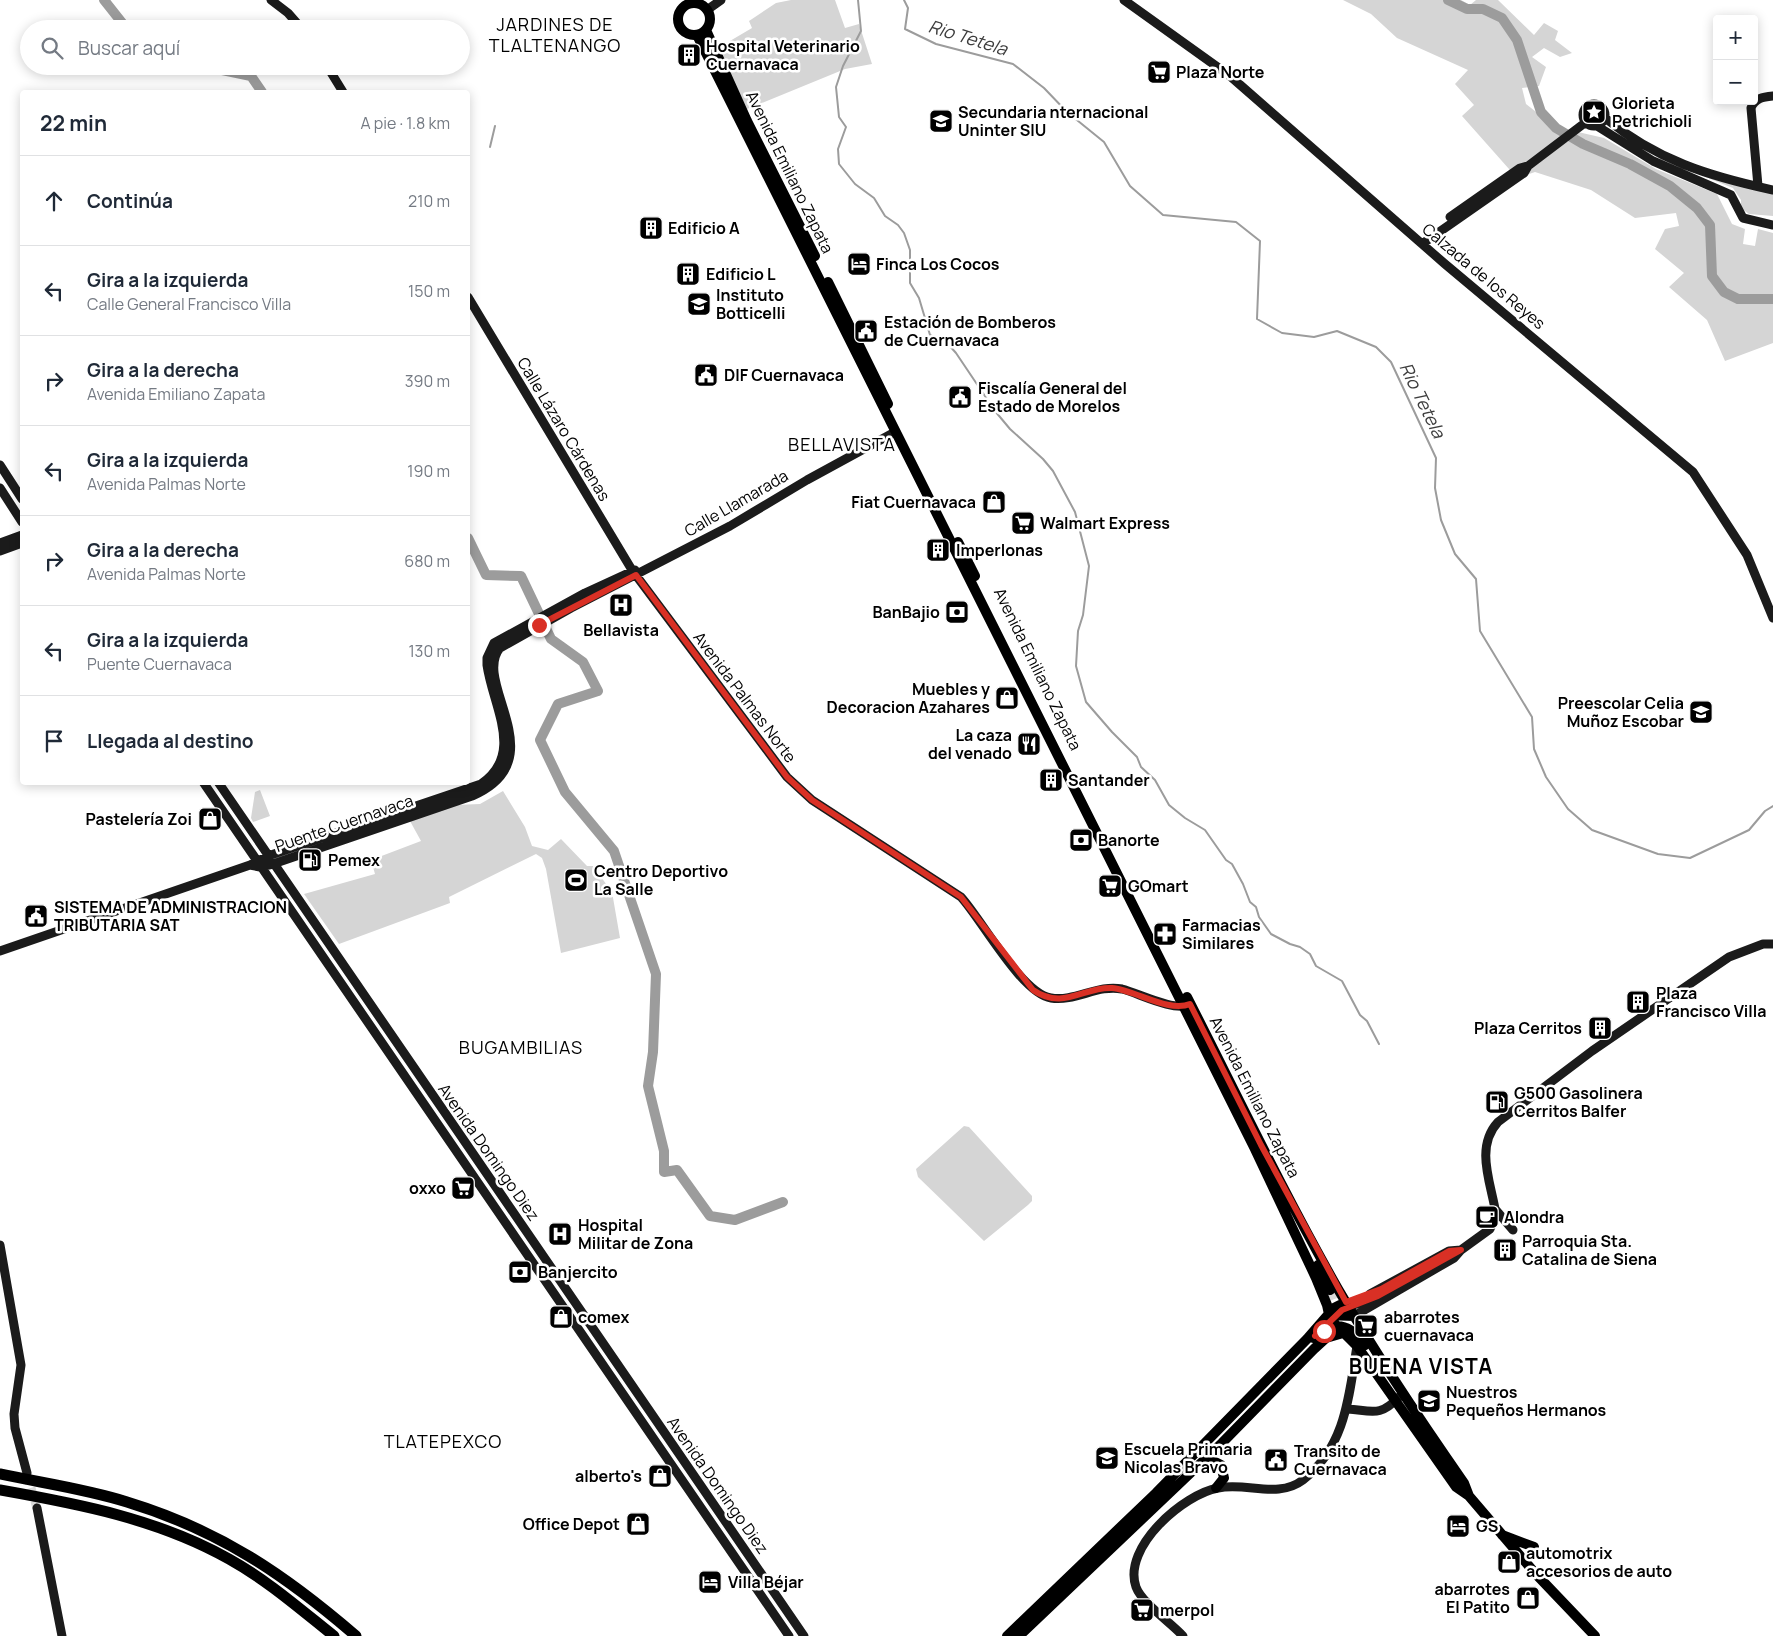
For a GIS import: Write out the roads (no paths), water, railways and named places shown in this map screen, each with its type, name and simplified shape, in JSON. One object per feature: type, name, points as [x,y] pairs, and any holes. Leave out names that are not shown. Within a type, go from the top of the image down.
[{"type":"highway","points":[[0,1474],[125,1501],[205,1533],[265,1564],[288,1580],[356,1636]]},
{"type":"highway","points":[[0,1490],[108,1512],[144,1522],[206,1547],[246,1569],[334,1636]]},
{"type":"main road","points":[[686,2],[700,4],[707,10],[710,20],[702,32],[686,34],[679,27],[677,18],[686,2]]},
{"type":"main road","name":"Avenida Emiliano Zapata","points":[[702,32],[747,121],[788,209],[1187,1006],[1346,1302],[1373,1345],[1399,1397]]},
{"type":"main road","name":"Avenida Emiliano Zapata","points":[[803,238],[895,432],[945,524]]},
{"type":"main road","name":"Avenida Emiliano Zapata","points":[[1187,1006],[1330,1309],[1332,1323],[1357,1346],[1399,1397]]},
{"type":"main road","points":[[1261,1145],[1263,1156],[1330,1290]]},
{"type":"main road","points":[[1200,1464],[1224,1433],[1317,1334],[1330,1309],[1346,1302]]},
{"type":"main road","points":[[1019,1636],[1200,1464],[1314,1349],[1332,1336],[1343,1333],[1354,1316],[1330,1309]]},
{"type":"main road","points":[[1156,1493],[1167,1486],[1317,1334],[1343,1326],[1355,1332],[1446,1466],[1499,1534],[1596,1636]]},
{"type":"main road","points":[[1006,1636],[1156,1493],[1317,1334],[1327,1329],[1332,1336]]},
{"type":"main road","points":[[1357,1346],[1365,1342],[1373,1345]]},
{"type":"main road","points":[[1399,1397],[1464,1483],[1469,1496]]},
{"type":"main road","points":[[1200,1464],[1213,1461],[1220,1465],[1224,1478],[1216,1488]]},
{"type":"main road","points":[[1499,1534],[1534,1547]]},
{"type":"street","points":[[272,0],[294,20]]},
{"type":"street","points":[[707,10],[721,0]]},
{"type":"street","name":"Calzada de los Reyes","points":[[1124,0],[1230,76],[1420,242],[1699,479],[1746,555],[1773,618]]},
{"type":"street","points":[[333,75],[342,90]]},
{"type":"street","points":[[1758,186],[1751,108],[1759,98],[1773,96]]},
{"type":"street","points":[[1586,122],[1583,112],[1591,104],[1598,104],[1603,108],[1605,118],[1622,136],[1653,161],[1731,195],[1743,218],[1773,225]]},
{"type":"street","points":[[1596,126],[1605,118]]},
{"type":"street","points":[[1420,242],[1524,173],[1528,166],[1586,122]]},
{"type":"street","points":[[1586,122],[1622,136],[1695,170],[1773,190]]},
{"type":"street","name":"Calle Lázaro Cárdenas","points":[[470,299],[634,573]]},
{"type":"street","name":"Calle Llamarada","points":[[634,573],[644,570],[730,526],[807,480],[895,432]]},
{"type":"street","points":[[0,465],[20,495],[13,499],[7,499]]},
{"type":"street","points":[[0,488],[20,519]]},
{"type":"street","points":[[0,543],[20,536]]},
{"type":"street","points":[[0,552],[20,544]]},
{"type":"street","name":"Puente Cuernavaca","points":[[0,951],[270,859],[479,793],[495,781],[504,771],[511,747],[509,729],[493,664],[496,653],[505,640],[569,605],[634,573]]},
{"type":"street","name":"Avenida Palmas Norte","points":[[634,573],[787,777],[812,800],[961,897],[1033,990],[1051,998],[1068,998],[1109,988],[1122,989],[1187,1006]]},
{"type":"street","name":"Avenida Domingo Diez","points":[[205,785],[241,840],[252,865],[266,876],[702,1506],[789,1636]]},
{"type":"street","name":"Avenida Domingo Diez","points":[[220,785],[804,1636]]},
{"type":"street","name":"Puente Cuernavaca","points":[[270,859],[290,848],[363,829]]},
{"type":"street","points":[[241,840],[252,865],[266,876]]},
{"type":"street","points":[[258,842],[273,850],[290,848]]},
{"type":"street","points":[[1317,1334],[1342,1310],[1378,1296],[1461,1250],[1490,1229],[1496,1220],[1485,1149],[1490,1130],[1498,1122],[1592,1051],[1729,957],[1763,944],[1773,944]]},
{"type":"street","points":[[480,1186],[490,1180]]},
{"type":"street","points":[[1495,1209],[1512,1230]]},
{"type":"street","points":[[0,1245],[21,1365],[14,1414],[15,1428],[27,1473]]},
{"type":"street","points":[[1346,1302],[1381,1289],[1449,1251],[1461,1250]]},
{"type":"street","points":[[1354,1316],[1454,1258],[1461,1250]]},
{"type":"street","points":[[1183,1636],[1140,1594],[1134,1577],[1135,1560],[1151,1533],[1174,1512],[1197,1496],[1216,1488],[1281,1490],[1301,1482],[1320,1463],[1339,1432],[1348,1409],[1357,1346]]},
{"type":"street","points":[[1348,1409],[1382,1411],[1399,1397]]},
{"type":"street","points":[[37,1508],[62,1636]]},
{"type":"waterway","points":[[104,0],[120,20]]},
{"type":"waterway","points":[[858,0],[861,31],[843,66],[836,87],[839,117],[846,127],[838,149],[839,164],[855,184],[874,198],[885,216],[898,225],[904,233],[910,250],[910,283],[919,298],[930,335],[948,344],[995,411],[1010,429],[1043,459],[1053,471],[1075,512],[1089,566],[1083,615],[1078,631],[1076,666],[1086,702],[1137,757],[1141,767],[1155,780],[1169,805],[1185,818],[1205,830],[1226,860],[1232,864],[1250,902],[1256,907],[1259,917],[1271,934],[1300,947],[1310,954],[1316,966],[1342,981],[1360,1015],[1367,1021],[1379,1044]]},
{"type":"waterway","name":"Rio Tetela","points":[[904,0],[908,8],[905,29],[936,44],[1013,64],[1044,88],[1067,112],[1104,142],[1130,186],[1163,215],[1236,222],[1260,241],[1257,319],[1282,333],[1314,337],[1337,331],[1376,347],[1391,362],[1436,458],[1435,488],[1441,520],[1455,554],[1476,579],[1480,631],[1532,717],[1534,749],[1546,777],[1568,809],[1592,830],[1658,854],[1690,858],[1749,830],[1765,811],[1773,806]]},
{"type":"waterway","points":[[1448,0],[1467,9],[1483,9],[1502,18],[1517,40],[1541,112],[1556,128],[1583,144],[1630,164],[1670,186],[1697,208],[1710,225],[1712,276],[1724,292],[1738,299],[1773,299]]},
{"type":"waterway","points":[[246,75],[251,76],[261,90]]},
{"type":"waterway","points":[[490,147],[495,126]]},
{"type":"waterway","points":[[470,542],[486,575],[521,576],[551,639],[583,662],[598,691],[558,704],[540,740],[565,792],[614,851],[656,974],[653,1052],[648,1086],[664,1151],[664,1172],[677,1170],[710,1216],[735,1220],[783,1202]]},
{"type":"tunnel","points":[[1330,1290],[1339,1313]]},
{"type":"tunnel","points":[[27,1475],[37,1508]]},
{"type":"place","name":"Hospital Veterinario Cuernavaca","points":[[689,55]]},
{"type":"place","name":"Plaza Norte","points":[[1159,72]]},
{"type":"place","name":"Glorieta Petrichioli","points":[[1594,112]]},
{"type":"place","name":"Secundaria nternacional Uninter SIU","points":[[941,121]]},
{"type":"place","name":"Edificio A","points":[[651,228]]},
{"type":"place","name":"Finca Los Cocos","points":[[859,264]]},
{"type":"place","name":"Edificio L","points":[[688,274]]},
{"type":"place","name":"Instituto Botticelli","points":[[699,304]]},
{"type":"place","name":"Estación de Bomberos de Cuernavaca","points":[[866,331]]},
{"type":"place","name":"DIF Cuernavaca","points":[[706,375]]},
{"type":"place","name":"Fiscalía General del Estado de Morelos","points":[[960,397]]},
{"type":"place","name":"Fiat Cuernavaca","points":[[994,502]]},
{"type":"place","name":"Walmart Express","points":[[1023,523]]},
{"type":"place","name":"Imperlonas","points":[[938,550]]},
{"type":"place","name":"Bellavista","points":[[621,605]]},
{"type":"place","name":"BanBajio","points":[[957,612]]},
{"type":"place","name":"Muebles y Decoracion Azahares","points":[[1007,698]]},
{"type":"place","name":"Preescolar Celia Muñoz Escobar","points":[[1701,712]]},
{"type":"place","name":"La caza del venado","points":[[1029,744]]},
{"type":"place","name":"Santander","points":[[1051,780]]},
{"type":"place","name":"Pastelería Zoi","points":[[210,819]]},
{"type":"place","name":"Banorte","points":[[1081,840]]},
{"type":"place","name":"Pemex","points":[[310,860]]},
{"type":"place","name":"Centro Deportivo La Salle","points":[[576,880]]},
{"type":"place","name":"GOmart","points":[[1110,886]]},
{"type":"place","name":"SISTEMA DE ADMINISTRACION TRIBUTARIA SAT","points":[[36,916]]},
{"type":"place","name":"Farmacias Similares","points":[[1165,934]]},
{"type":"place","name":"Plaza Francisco Villa","points":[[1638,1002]]},
{"type":"place","name":"Plaza Cerritos","points":[[1600,1028]]},
{"type":"place","name":"G500 Gasolinera Cerritos Balfer","points":[[1497,1102]]},
{"type":"place","name":"oxxo","points":[[463,1188]]},
{"type":"place","name":"Alondra","points":[[1487,1217]]},
{"type":"place","name":"Hospital Militar de Zona","points":[[560,1234]]},
{"type":"place","name":"Parroquia Sta. Catalina de Siena","points":[[1505,1250]]},
{"type":"place","name":"Banjercito","points":[[520,1272]]},
{"type":"place","name":"comex","points":[[561,1317]]},
{"type":"place","name":"abarrotes cuernavaca","points":[[1366,1326]]},
{"type":"place","name":"Nuestros Pequeños Hermanos","points":[[1429,1401]]},
{"type":"place","name":"Escuela Primaria Nicolas Bravo","points":[[1107,1458]]},
{"type":"place","name":"Transito de Cuernavaca","points":[[1276,1460]]},
{"type":"place","name":"alberto's","points":[[660,1476]]},
{"type":"place","name":"Office Depot","points":[[638,1524]]},
{"type":"place","name":"GS","points":[[1458,1526]]},
{"type":"place","name":"automotrix accesorios de auto","points":[[1509,1562]]},
{"type":"place","name":"Villa Béjar","points":[[710,1582]]},
{"type":"place","name":"abarrotes El Patito","points":[[1528,1598]]},
{"type":"place","name":"merpol","points":[[1142,1610]]},
{"type":"district","name":"JARDINES DE TLALTENANGO","points":[[555,34]]},
{"type":"district","name":"BELLAVISTA","points":[[842,444]]},
{"type":"district","name":"BUGAMBILIAS","points":[[521,1047]]},
{"type":"district","name":"BUENA VISTA","points":[[1421,1366]]},
{"type":"district","name":"TLATEPEXCO","points":[[443,1441]]}]
